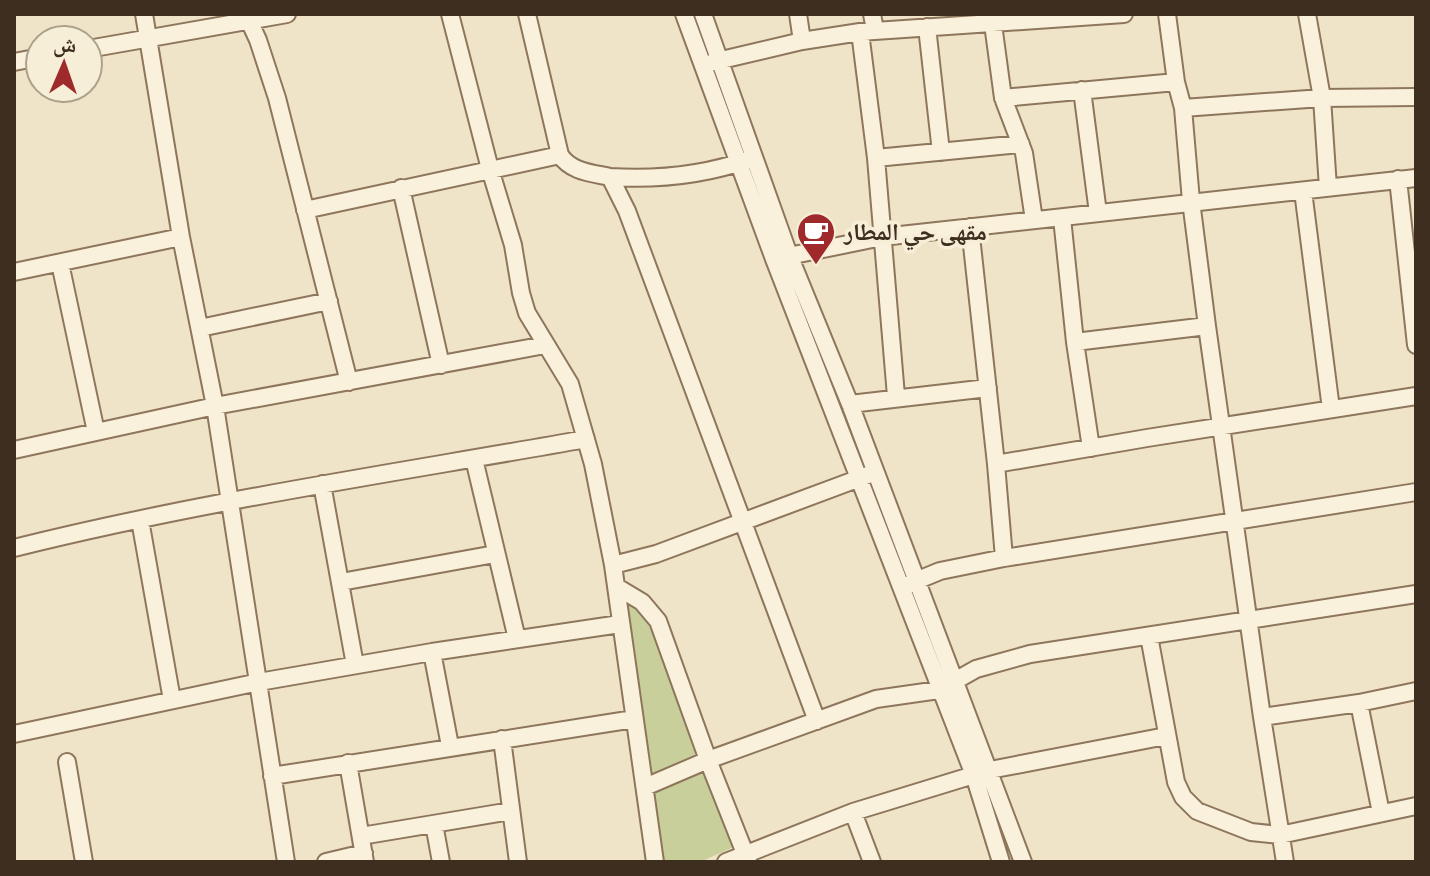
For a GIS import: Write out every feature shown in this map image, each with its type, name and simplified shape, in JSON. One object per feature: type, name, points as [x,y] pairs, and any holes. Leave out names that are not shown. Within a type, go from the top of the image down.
[{"type":"street","points":[[144,14],[181,237],[215,406],[286,862]]},
{"type":"street","points":[[104,46],[247,18],[287,14]]},
{"type":"street","points":[[450,14],[513,245],[527,313],[570,384],[586,439],[617,587],[655,862]]},
{"type":"street","points":[[527,14],[560,155],[565,163],[578,170],[610,177],[652,179],[710,171],[747,160]]},
{"type":"street","points":[[684,14],[712,63]]},
{"type":"street","points":[[703,14],[712,63],[782,257],[908,585],[939,690],[982,772],[1023,862]]},
{"type":"street","points":[[798,14],[802,41]]},
{"type":"street","points":[[712,63],[869,25],[927,27],[974,20],[993,24],[1124,14]]},
{"type":"street","points":[[1167,14],[1176,82],[1183,108],[1207,326],[1285,862]]},
{"type":"street","points":[[1307,14],[1322,98],[1328,188]]},
{"type":"street","points":[[247,18],[258,40],[277,98],[349,382]]},
{"type":"street","points":[[993,24],[1003,98],[1021,144],[1034,220]]},
{"type":"street","points":[[869,25],[876,158],[896,396]]},
{"type":"street","points":[[927,27],[941,152]]},
{"type":"street","points":[[1003,98],[1176,82]]},
{"type":"street","points":[[1082,90],[1098,213]]},
{"type":"street","points":[[1183,108],[1322,98],[1416,97]]},
{"type":"street","points":[[876,158],[1021,144]]},
{"type":"street","points":[[305,210],[560,155]]},
{"type":"street","points":[[610,177],[627,211],[817,721]]},
{"type":"street","points":[[782,257],[882,237],[1416,178]]},
{"type":"street","points":[[1398,179],[1416,345]]},
{"type":"street","points":[[401,188],[441,365]]},
{"type":"street","points":[[1303,191],[1331,409]]},
{"type":"street","points":[[1062,218],[1075,342],[1091,448]]},
{"type":"street","points":[[970,227],[1004,558]]},
{"type":"street","points":[[14,272],[181,237]]},
{"type":"street","points":[[782,257],[850,404],[868,475]]},
{"type":"street","points":[[60,263],[96,432]]},
{"type":"street","points":[[200,328],[329,301]]},
{"type":"street","points":[[1075,342],[1207,326]]},
{"type":"street","points":[[14,450],[215,406],[545,345]]},
{"type":"street","points":[[850,404],[896,396],[988,388]]},
{"type":"street","points":[[996,464],[1416,396]]},
{"type":"street","points":[[14,548],[322,484],[586,439]]},
{"type":"street","points":[[474,459],[517,639]]},
{"type":"street","points":[[613,565],[656,554],[868,475]]},
{"type":"street","points":[[322,484],[355,665]]},
{"type":"street","points":[[908,585],[940,571],[1004,558],[1416,492]]},
{"type":"street","points":[[140,520],[172,700]]},
{"type":"street","points":[[341,582],[495,554]]},
{"type":"street","points":[[908,585],[955,683],[982,772],[1001,862]]},
{"type":"street","points":[[617,587],[642,602],[658,621],[747,858]]},
{"type":"street","points":[[645,787],[708,760],[876,699],[939,690],[976,669],[1030,654],[1416,594]]},
{"type":"street","points":[[14,734],[259,682],[620,624]]},
{"type":"street","points":[[1149,636],[1176,782],[1183,797],[1197,811],[1251,832],[1280,835],[1416,806]]},
{"type":"street","points":[[432,652],[450,746]]},
{"type":"street","points":[[1262,717],[1416,691]]},
{"type":"street","points":[[1359,703],[1381,813]]},
{"type":"street","points":[[272,776],[634,719]]},
{"type":"street","points":[[726,862],[747,858],[853,812],[982,772],[1166,736]]},
{"type":"street","points":[[502,739],[518,862]]},
{"type":"street","points":[[67,762],[84,862]]},
{"type":"street","points":[[326,862],[365,858],[348,763]]},
{"type":"street","points":[[361,836],[511,811]]},
{"type":"street","points":[[853,812],[872,862]]},
{"type":"street","points":[[434,824],[441,862]]},
{"type":"green space","points":[[630,602],[644,610],[656,629],[700,752],[650,776],[626,613]]},
{"type":"green space","points":[[707,765],[736,846],[700,862],[663,862],[652,787]]},
{"type":"place","name":"مقهى حي المطار","points":[[816,266]]}]
